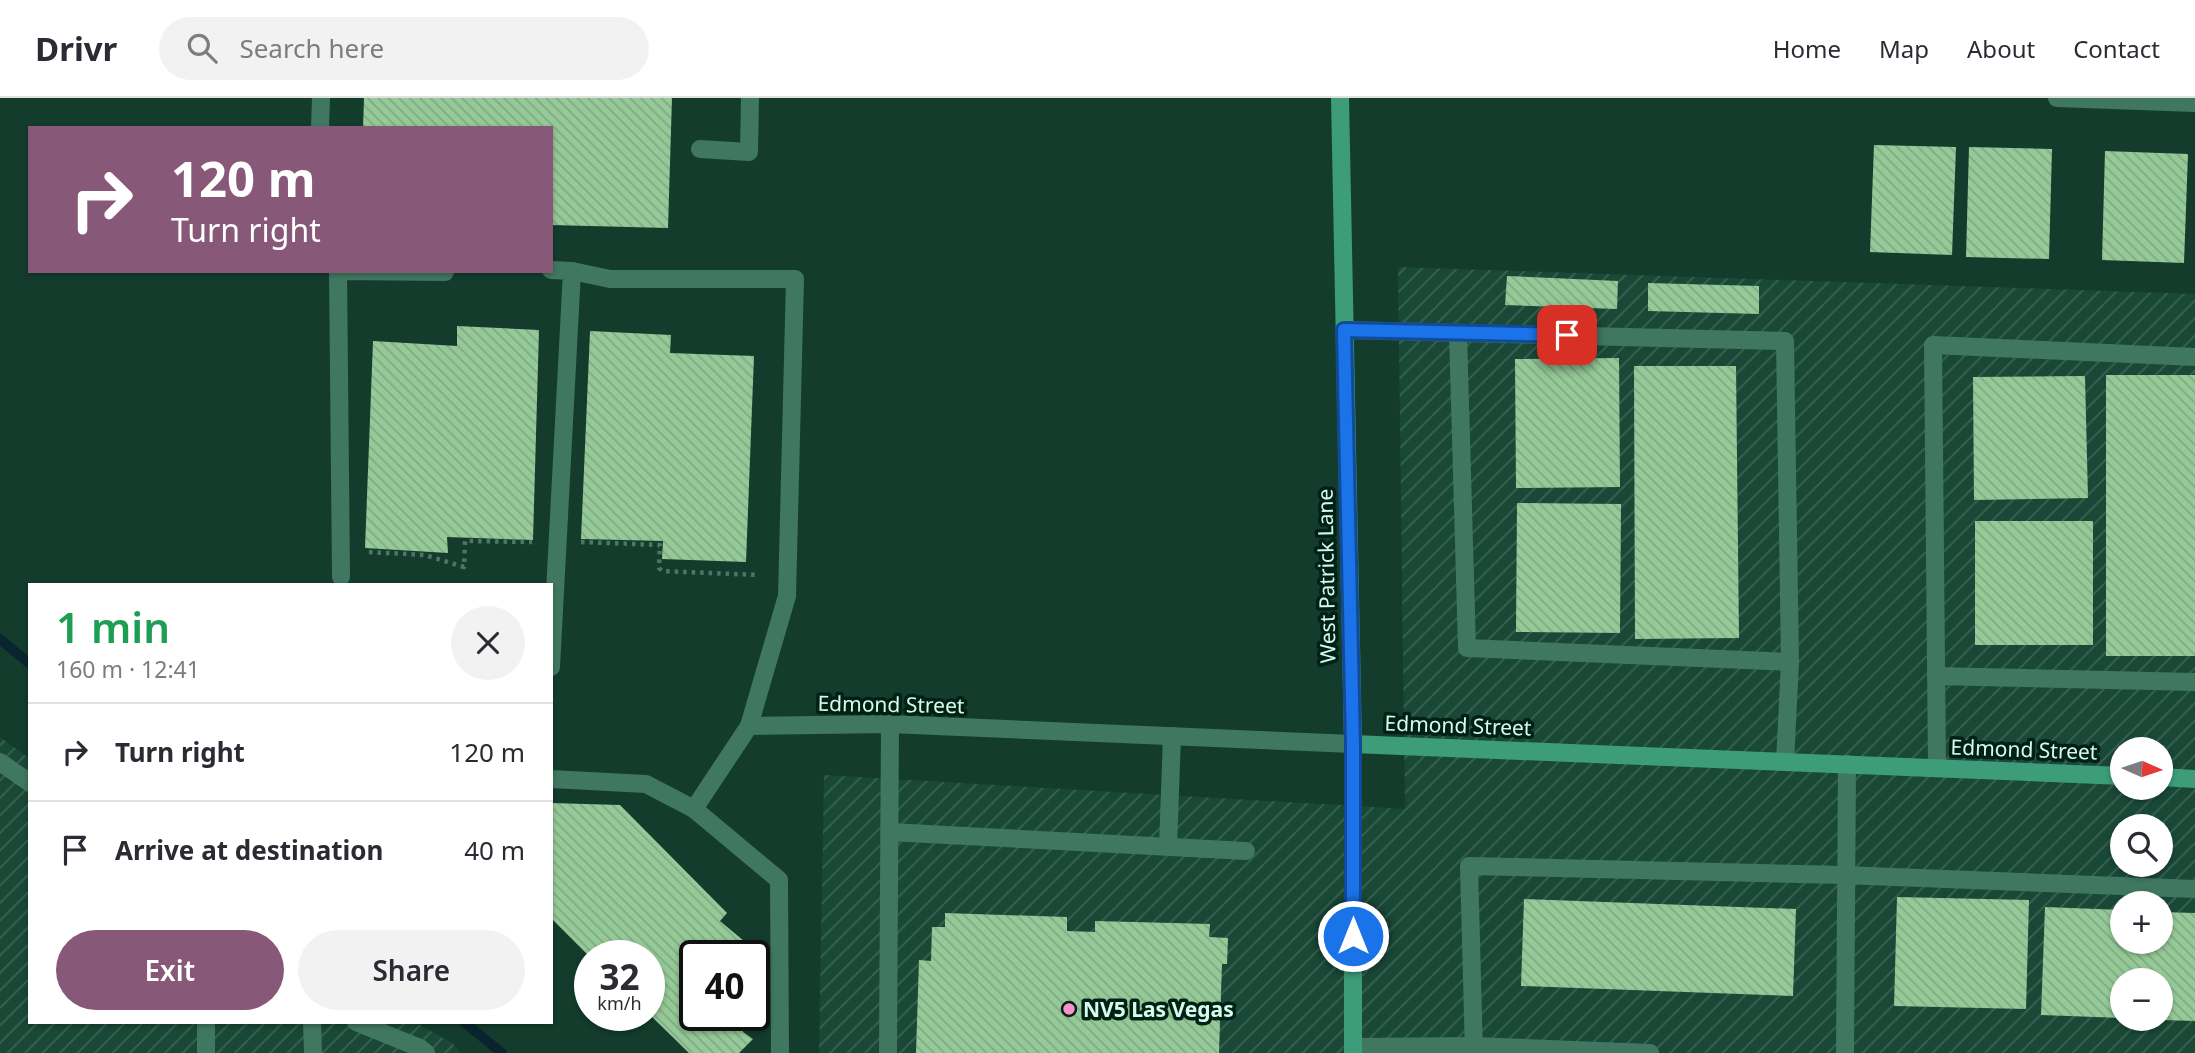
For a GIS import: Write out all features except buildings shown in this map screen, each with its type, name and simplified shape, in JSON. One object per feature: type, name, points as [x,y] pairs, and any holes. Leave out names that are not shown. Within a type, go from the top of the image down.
[{"type":"street","points":[[320,126],[321,98]]},
{"type":"street","points":[[700,149],[749,152],[751,98]]},
{"type":"street","name":"West Patrick Lane","points":[[1340,98],[1353,744],[1353,1050]]},
{"type":"street","points":[[2057,98],[2195,103]]},
{"type":"street","points":[[553,270],[610,279],[795,279],[787,596],[749,726],[694,809]]},
{"type":"street","points":[[553,629],[572,271]]},
{"type":"street","points":[[338,273],[341,577]]},
{"type":"street","points":[[1344,330],[1785,341],[1790,662],[1785,762]]},
{"type":"street","points":[[1458,333],[1466,648],[1790,662]]},
{"type":"street","points":[[1937,768],[1933,345],[2195,357]]},
{"type":"street","points":[[1936,676],[2195,682]]},
{"type":"street","points":[[888,1053],[890,724]]},
{"type":"street","name":"Edmond Street","points":[[749,726],[890,724],[2110,775]]},
{"type":"street","points":[[1168,847],[1172,736]]},
{"type":"street","points":[[0,762],[28,782]]},
{"type":"street","points":[[1845,1053],[1844,875],[1847,764]]},
{"type":"street","points":[[2174,778],[2195,779]]},
{"type":"street","points":[[553,779],[646,785],[694,809],[779,880],[780,1053]]},
{"type":"street","points":[[890,832],[1246,851]]},
{"type":"street","points":[[1474,1050],[1469,866],[1844,875],[2195,889]]},
{"type":"street","points":[[206,1024],[206,1053]]},
{"type":"street","points":[[313,1024],[313,1053]]},
{"type":"street","points":[[361,1024],[421,1048],[426,1053]]},
{"type":"street","points":[[1353,1050],[1650,1053]]},
{"type":"path","points":[[369,552],[425,555],[464,568],[465,541],[533,542]]},
{"type":"path","points":[[579,542],[660,545],[659,568],[662,571],[758,575]]},
{"type":"shaded area","points":[[1398,267],[2195,294],[2195,1053],[819,1053],[824,775],[1405,809]]},
{"type":"shaded area","points":[[0,737],[28,758],[28,1024],[419,1024],[452,1043],[461,1053],[0,1053]]},
{"type":"waterway","points":[[0,639],[28,662]]},
{"type":"waterway","points":[[466,1024],[502,1053]]},
{"type":"place","name":"NV5 Las Vegas","points":[[1069,1009]]},
{"type":"route","points":[[1353,936],[1353,744],[1344,330],[1567,335]]}]
